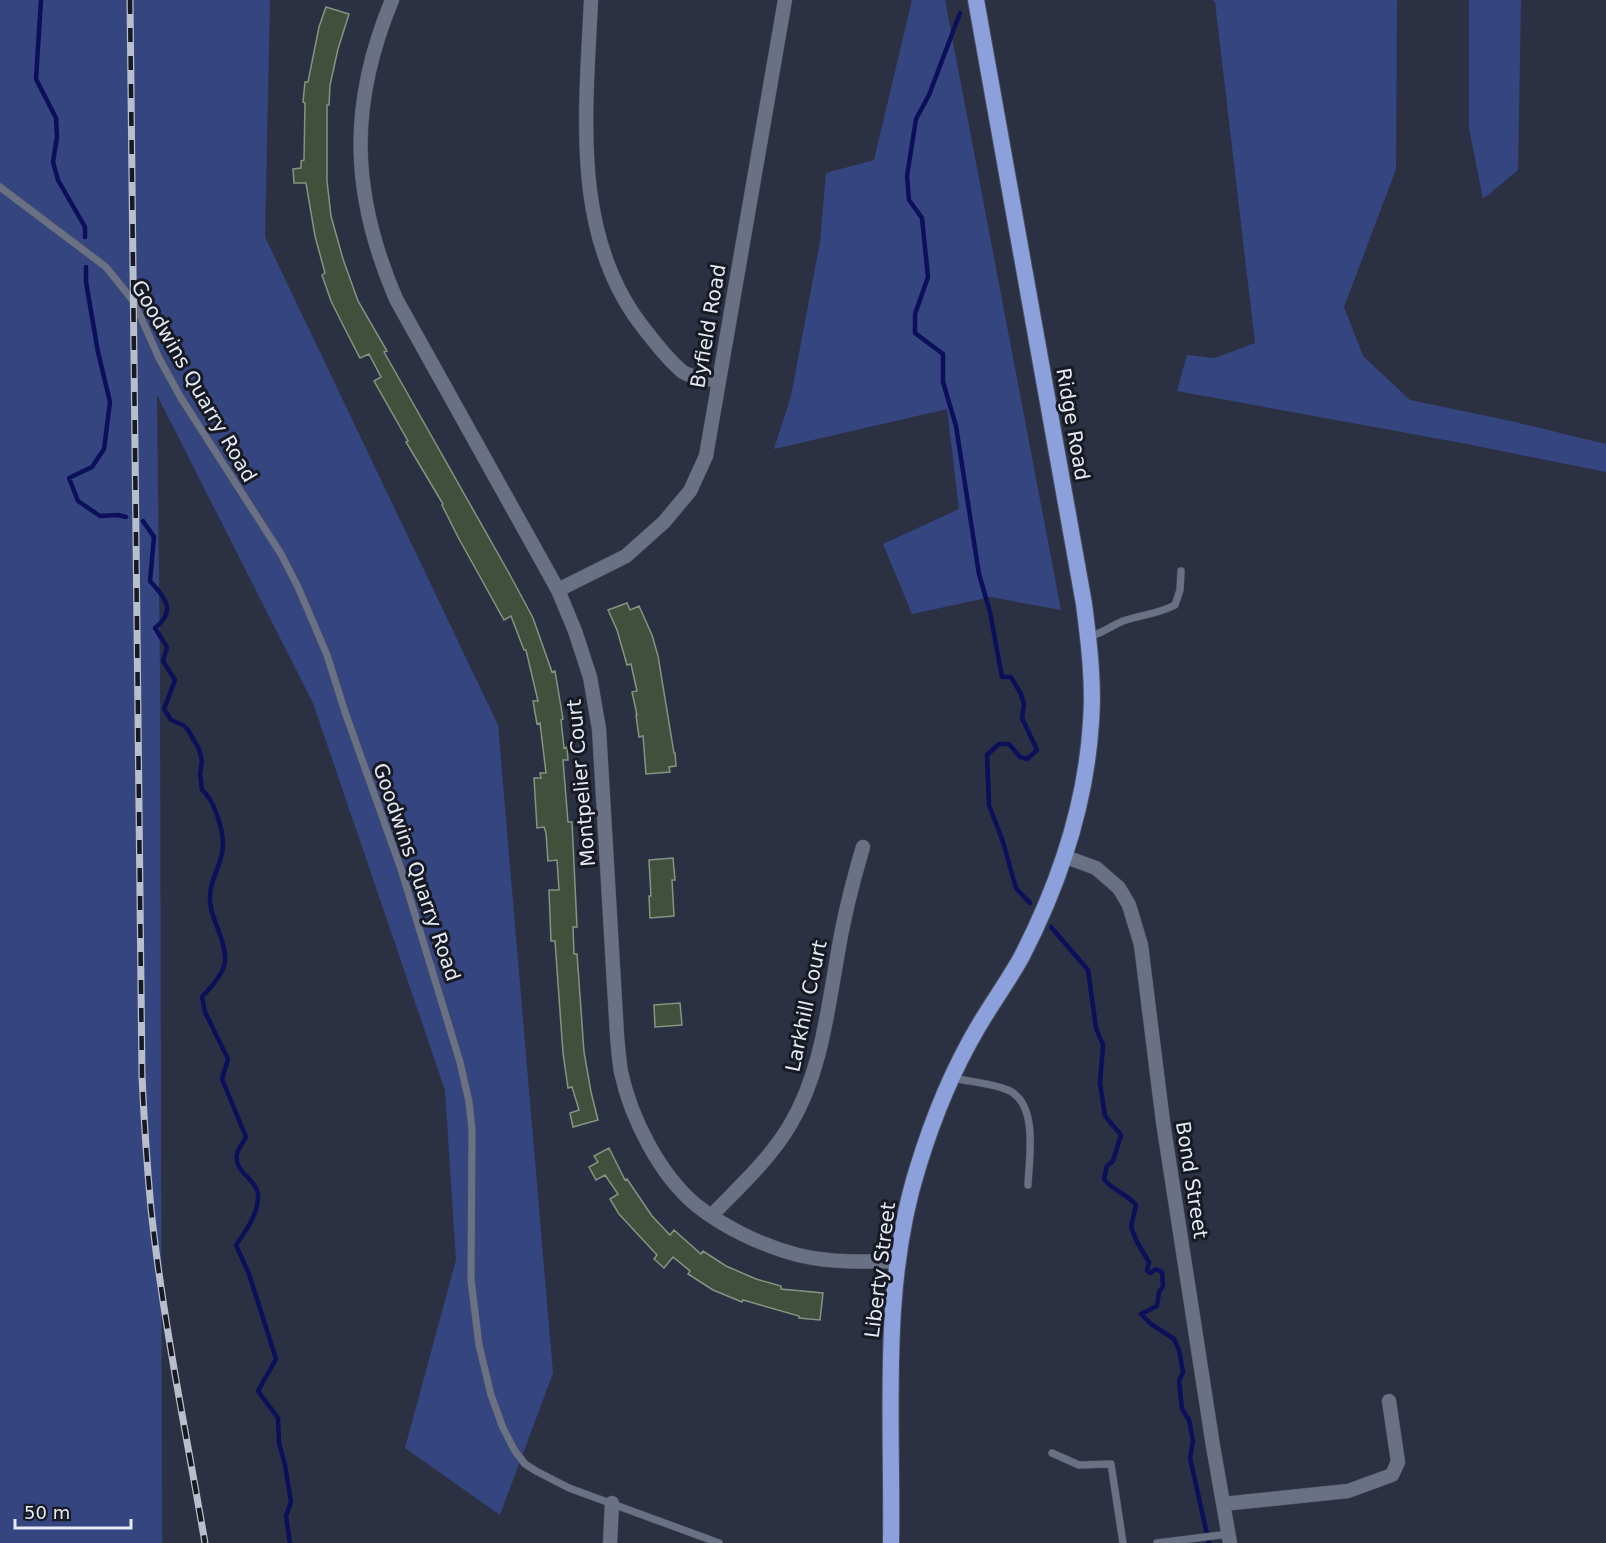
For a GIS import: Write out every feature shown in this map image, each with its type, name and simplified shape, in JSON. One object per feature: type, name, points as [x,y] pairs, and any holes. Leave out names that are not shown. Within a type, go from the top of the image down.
[{"type":"highway","name":"Ridge Road","points":[[976,0],[1088,637],[1092,690],[1088,754],[1066,857]]},
{"type":"highway","name":"Liberty Street","points":[[891,1543],[892,1339],[898,1260],[906,1209],[917,1168],[951,1077],[977,1028],[1025,950],[1066,857]]},
{"type":"street","name":"Montpelier Court","points":[[392,0],[377,36],[367,76],[361,117],[360,157],[372,233],[382,267],[396,299],[558,590],[590,677],[599,729],[617,1035],[621,1071],[638,1124],[652,1150],[695,1204],[754,1240],[798,1255],[837,1261],[898,1260]]},
{"type":"street","points":[[591,0],[585,130],[590,197],[600,243],[614,281],[633,315],[660,349],[685,373],[719,381]]},
{"type":"street","name":"Byfield Road","points":[[558,590],[626,556],[664,522],[690,491],[706,456],[785,0]]},
{"type":"street","name":"Larkhill Court","points":[[712,1215],[767,1157],[790,1126],[805,1096],[816,1066],[849,893],[862,847]]},
{"type":"street","name":"Bond Street","points":[[1066,857],[1096,868],[1119,888],[1129,905],[1141,945],[1163,1122],[1223,1504],[1225,1538]]},
{"type":"street","points":[[1223,1504],[1348,1491],[1392,1475],[1398,1462],[1389,1401]]},
{"type":"street","points":[[610,1543],[612,1503]]},
{"type":"lane","name":"Goodwins Quarry Road","points":[[0,187],[106,267],[134,302],[181,398],[281,554],[327,655],[401,869],[460,1062],[469,1102],[472,1130],[471,1280],[479,1345],[491,1395],[503,1428],[515,1451],[525,1464],[569,1488],[718,1543]]},
{"type":"lane","points":[[1088,637],[1099,635],[1122,622],[1161,612],[1174,605],[1180,590],[1181,571]]},
{"type":"lane","points":[[951,1077],[1008,1091],[1023,1103],[1029,1118],[1028,1185]]},
{"type":"lane","points":[[1052,1453],[1079,1465],[1112,1464],[1123,1543]]},
{"type":"lane","points":[[1157,1543],[1197,1538],[1225,1538]]},
{"type":"shaded area","points":[[0,0],[270,0],[265,237],[498,725],[553,1373],[500,1515],[405,1448],[456,1260],[445,1090],[313,703],[157,395],[162,1543],[0,1543]]},
{"type":"shaded area","points":[[912,0],[945,0],[1061,610],[991,597],[912,614],[883,544],[959,509],[947,409],[774,449],[791,396],[820,242],[826,173],[874,160]]},
{"type":"shaded area","points":[[1212,0],[1397,0],[1396,169],[1344,307],[1363,356],[1410,400],[1606,444],[1606,472],[1177,391],[1187,355],[1215,358],[1255,343],[1215,2]]},
{"type":"shaded area","points":[[1469,0],[1521,0],[1518,170],[1483,199],[1469,128]]},
{"type":"building","points":[[326,7],[349,14],[338,49],[330,85],[329,105],[327,105],[327,181],[331,216],[343,259],[358,301],[387,351],[384,352],[510,575],[533,618],[552,672],[555,671],[563,719],[561,720],[564,748],[567,747],[568,760],[563,760],[568,822],[572,822],[577,927],[573,927],[574,954],[577,954],[584,1052],[598,1120],[573,1127],[570,1113],[579,1110],[572,1087],[568,1088],[563,1053],[555,941],[551,941],[549,890],[559,890],[557,860],[548,861],[544,827],[537,828],[534,778],[541,778],[540,773],[546,773],[540,723],[537,724],[533,701],[538,701],[526,650],[524,650],[511,616],[504,620],[458,537],[443,504],[406,442],[408,441],[374,381],[381,377],[369,354],[360,358],[331,301],[322,275],[325,273],[315,236],[306,183],[294,183],[293,169],[301,168],[301,161],[304,160],[305,82],[308,82],[319,27]]},
{"type":"building","points":[[627,603],[630,610],[639,606],[652,635],[658,656],[675,753],[676,766],[669,767],[670,772],[646,774],[643,736],[639,737],[632,692],[637,691],[631,664],[627,665],[617,630],[608,610]]},
{"type":"building","points":[[673,858],[674,916],[650,918],[649,860]]},
{"type":"building","points":[[680,1003],[682,1025],[655,1027],[654,1005]]},
{"type":"building","points":[[609,1148],[625,1180],[627,1179],[652,1216],[670,1235],[674,1230],[701,1254],[703,1251],[726,1266],[756,1279],[781,1286],[781,1289],[823,1293],[820,1320],[799,1318],[799,1316],[743,1300],[742,1302],[713,1290],[688,1274],[690,1271],[673,1257],[664,1268],[654,1259],[657,1255],[619,1214],[610,1199],[618,1194],[605,1175],[596,1180],[589,1167],[598,1162],[594,1156]]},
{"type":"waterway","points":[[41,0],[36,79],[56,118],[57,137],[53,162],[58,180],[85,227],[85,237]]},
{"type":"waterway","points":[[960,13],[929,95],[916,119],[907,176],[909,200],[922,218],[928,277],[915,314],[915,333],[943,354],[943,382],[956,426],[979,574],[990,612],[1002,677],[1011,677],[1021,694],[1024,704],[1022,718],[1037,750],[1027,759],[1020,757],[1009,744],[999,744],[987,755],[989,805],[1003,842],[1016,888],[1030,903]]},
{"type":"waterway","points":[[86,267],[86,282],[98,352],[110,402],[104,449],[92,467],[69,478],[78,501],[100,516],[126,517]]},
{"type":"waterway","points":[[143,521],[154,537],[150,581],[164,598],[167,610],[166,616],[155,628],[167,647],[163,661],[175,680],[164,709],[171,720],[188,730],[199,749],[202,761],[200,774],[202,790],[214,807],[223,838],[219,864],[211,888],[210,903],[223,945],[225,962],[219,976],[202,997],[205,1012],[228,1059],[222,1079],[246,1137],[238,1152],[237,1161],[242,1172],[258,1192],[253,1217],[236,1245],[249,1274],[276,1359],[258,1391],[278,1418],[279,1443],[291,1502],[286,1516],[290,1543]]},
{"type":"waterway","points":[[1051,927],[1088,970],[1096,1028],[1103,1045],[1100,1083],[1105,1116],[1121,1135],[1113,1161],[1107,1166],[1104,1179],[1136,1205],[1131,1227],[1149,1262],[1147,1271],[1150,1273],[1156,1269],[1162,1272],[1163,1286],[1159,1292],[1157,1306],[1141,1314],[1151,1324],[1174,1339],[1179,1350],[1183,1372],[1179,1381],[1182,1409],[1189,1420],[1193,1441],[1190,1458],[1209,1543]]},
{"type":"railway","points":[[130,0],[142,1076],[156,1251],[168,1335],[205,1543]]}]
